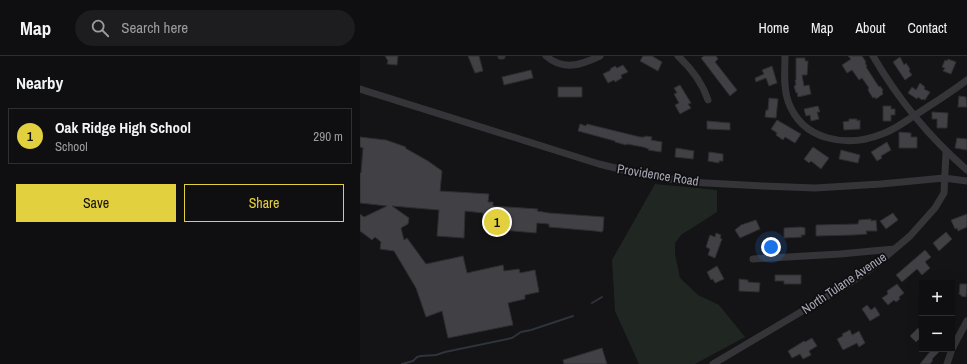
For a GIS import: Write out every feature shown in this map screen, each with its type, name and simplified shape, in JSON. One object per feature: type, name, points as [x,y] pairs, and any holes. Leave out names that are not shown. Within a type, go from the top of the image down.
[{"type":"street","points":[[546,56],[562,65],[570,66],[586,63],[600,56]]},
{"type":"street","points":[[678,56],[691,69],[698,79],[708,100]]},
{"type":"street","points":[[785,56],[784,83],[788,101],[795,115],[804,126],[818,135],[832,140],[846,141],[866,139],[884,133],[946,96],[967,80]]},
{"type":"street","points":[[873,56],[913,116],[946,152],[967,170]]},
{"type":"street","name":"Providence Road","points":[[360,89],[599,164],[641,174],[688,182],[815,188],[944,178],[967,181]]},
{"type":"street","name":"North Tulane Avenue","points":[[713,364],[848,284],[877,264],[915,230],[935,208],[944,193],[946,152]]},
{"type":"street","points":[[753,259],[894,249]]},
{"type":"street","points":[[955,343],[967,321]]},
{"type":"street","points":[[947,364],[951,352]]},
{"type":"shaded area","points":[[655,184],[717,190],[717,212],[681,235],[675,243],[675,254],[680,278],[698,295],[719,305],[745,337],[695,364],[639,364],[615,311],[612,260]]},
{"type":"building","points":[[385,56],[398,56],[397,65],[387,64],[388,61]]},
{"type":"building","points":[[468,56],[479,56],[483,71],[475,73]]},
{"type":"building","points":[[643,56],[652,56],[662,62],[658,71],[640,61]]},
{"type":"building","points":[[704,56],[716,56],[718,59],[715,62],[737,90],[730,96],[701,58]]},
{"type":"building","points":[[848,56],[862,56],[866,62],[866,67],[879,87],[880,86],[883,90],[883,94],[876,99],[875,97],[873,98],[869,92],[869,88],[862,78],[859,80],[852,70],[847,73],[842,65],[851,59]]},
{"type":"building","points":[[900,57],[904,65],[906,63],[910,69],[909,71],[912,75],[905,80],[893,62]]},
{"type":"building","points":[[796,58],[805,58],[805,61],[808,61],[807,75],[802,75],[804,86],[809,85],[811,94],[798,97],[794,86],[796,85]]},
{"type":"building","points":[[948,59],[956,62],[951,74],[943,71],[945,68],[942,67],[945,60],[947,61]]},
{"type":"building","points":[[623,65],[628,72],[621,75],[622,78],[615,82],[614,80],[608,83],[603,74],[615,66],[617,68]]},
{"type":"building","points":[[772,66],[777,83],[769,86],[766,78],[756,82],[755,78],[764,74],[762,70]]},
{"type":"building","points":[[531,70],[533,78],[504,85],[502,77]]},
{"type":"building","points":[[920,83],[925,87],[924,89],[930,92],[925,100],[918,97],[917,99],[908,93],[912,87],[916,90]]},
{"type":"building","points":[[680,85],[691,103],[688,104],[691,108],[680,114],[675,105],[679,103],[674,94],[677,93],[674,88]]},
{"type":"building","points":[[558,87],[582,87],[582,97],[558,97]]},
{"type":"building","points":[[959,96],[966,97],[967,107],[958,107]]},
{"type":"building","points":[[769,98],[778,99],[776,118],[765,117],[766,110],[768,110]]},
{"type":"building","points":[[818,106],[820,112],[817,112],[819,119],[811,121],[810,115],[806,116],[804,109]]},
{"type":"building","points":[[883,106],[891,106],[891,109],[895,109],[895,115],[891,115],[891,121],[883,121]]},
{"type":"building","points":[[932,112],[948,113],[947,128],[937,128],[937,119],[932,119]]},
{"type":"building","points":[[849,119],[857,119],[857,121],[860,120],[860,129],[844,130],[843,122],[849,121]]},
{"type":"building","points":[[777,120],[801,134],[795,143],[785,137],[783,140],[771,129]]},
{"type":"building","points":[[707,121],[730,123],[730,130],[707,129]]},
{"type":"building","points":[[580,124],[586,126],[587,124],[640,137],[652,137],[651,140],[662,142],[661,152],[648,150],[649,149],[643,147],[626,145],[578,131]]},
{"type":"building","points":[[899,132],[911,133],[911,137],[917,137],[917,148],[899,148]]},
{"type":"building","points":[[360,137],[386,140],[406,147],[405,148],[428,161],[442,171],[440,191],[489,194],[488,202],[493,202],[493,206],[538,209],[537,211],[549,213],[604,217],[603,231],[549,227],[549,224],[537,223],[536,233],[490,229],[490,223],[482,222],[483,213],[465,211],[464,238],[437,236],[439,210],[392,206],[409,218],[408,224],[401,228],[404,240],[407,238],[426,264],[463,256],[467,273],[503,265],[504,271],[519,269],[520,273],[535,270],[539,292],[525,295],[525,299],[508,303],[513,325],[448,338],[442,311],[426,317],[416,288],[394,251],[380,249],[381,242],[375,237],[372,240],[360,231],[360,214],[364,217],[387,206],[360,203],[360,173],[363,148],[360,147]]},
{"type":"building","points":[[957,138],[967,139],[967,150],[955,148]]},
{"type":"building","points":[[887,142],[891,150],[881,156],[882,158],[877,161],[871,152]]},
{"type":"building","points":[[813,147],[829,158],[821,169],[811,161],[809,163],[804,159]]},
{"type":"building","points":[[676,148],[694,151],[693,159],[675,157]]},
{"type":"building","points":[[841,150],[860,155],[858,163],[839,159]]},
{"type":"building","points":[[709,152],[723,154],[723,161],[719,161],[719,163],[708,161]]},
{"type":"building","points":[[893,213],[898,220],[886,229],[880,221]]},
{"type":"building","points":[[967,214],[967,227],[958,231],[957,228],[955,229],[951,220]]},
{"type":"building","points":[[871,219],[871,221],[876,220],[877,231],[866,231],[867,234],[816,236],[816,225],[858,224],[859,220]]},
{"type":"building","points":[[756,220],[760,229],[740,238],[735,230],[741,225]]},
{"type":"building","points":[[784,228],[805,228],[805,235],[801,235],[802,237],[784,238]]},
{"type":"building","points":[[946,232],[952,239],[939,251],[933,243]]},
{"type":"building","points":[[716,233],[721,235],[720,238],[722,239],[715,258],[708,255],[710,249],[706,247],[710,235],[715,237]]},
{"type":"building","points":[[925,250],[931,257],[925,262],[930,268],[922,275],[917,269],[902,282],[896,275]]},
{"type":"building","points":[[717,266],[724,279],[715,283],[713,279],[711,280],[707,272]]},
{"type":"building","points":[[775,275],[801,275],[801,284],[784,284],[784,281],[775,281]]},
{"type":"building","points":[[739,279],[748,280],[748,282],[760,283],[759,292],[739,291]]},
{"type":"building","points":[[897,284],[904,293],[896,302],[894,300],[888,305],[882,298],[888,294],[887,291]]},
{"type":"building","points":[[960,284],[967,284],[966,297],[959,294]]},
{"type":"building","points":[[867,305],[871,310],[875,307],[880,315],[870,321],[862,309]]},
{"type":"building","points":[[918,328],[919,339],[916,342],[910,336]]},
{"type":"building","points":[[850,330],[852,335],[859,331],[865,343],[859,347],[857,343],[843,350],[837,339],[843,336],[842,334]]},
{"type":"building","points":[[812,338],[817,346],[809,351],[811,355],[803,359],[800,354],[792,358],[788,351]]},
{"type":"building","points":[[602,348],[607,364],[564,364],[563,360]]},
{"type":"building","points":[[930,352],[939,352],[932,359],[933,360],[930,364],[920,364]]},
{"type":"waterway","points":[[592,303],[602,297]]},
{"type":"waterway","points":[[402,364],[413,361],[417,357],[421,356],[436,355],[512,338],[521,332],[573,316]]},
{"type":"place","name":"Oak Ridge High School","points":[[497,222]]}]
